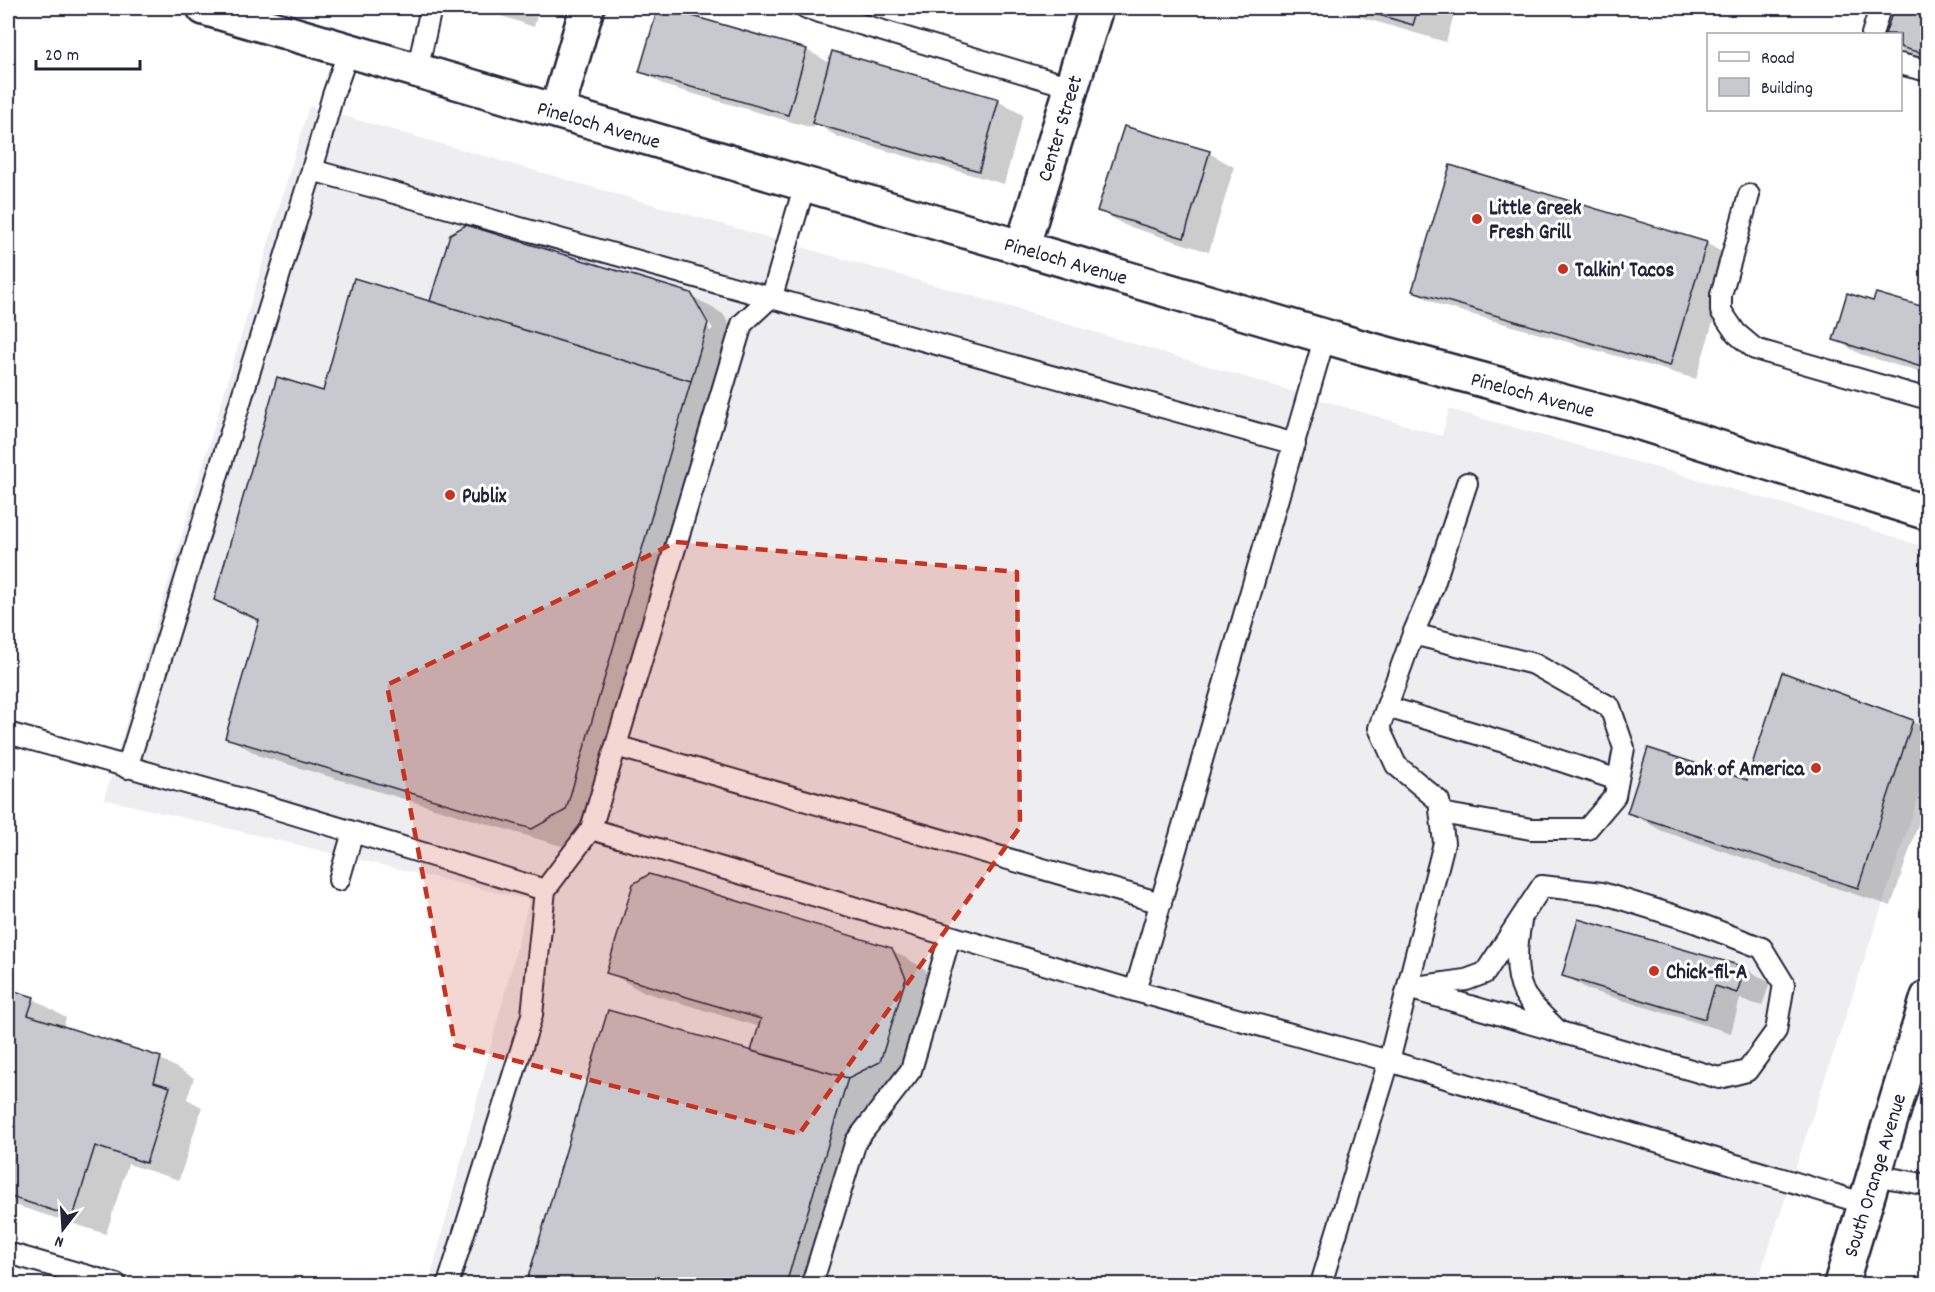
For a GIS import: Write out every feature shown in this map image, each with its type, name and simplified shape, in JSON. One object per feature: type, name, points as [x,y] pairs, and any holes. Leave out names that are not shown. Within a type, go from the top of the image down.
[{"type":"street","name":"Pineloch Avenue","points":[[204,8],[1325,336],[1631,420],[1928,513]]},
{"type":"street","points":[[557,111],[587,8]]},
{"type":"street","name":"Center Street","points":[[1022,248],[1096,8]]},
{"type":"street","name":"South Orange Avenue","points":[[1841,1284],[1928,997]]},
{"type":"lane","points":[[417,70],[431,8]]},
{"type":"lane","points":[[806,8],[1071,87]]},
{"type":"lane","points":[[1872,33],[1880,8]]},
{"type":"lane","points":[[127,768],[312,170],[333,95],[349,50]]},
{"type":"lane","points":[[1902,64],[1928,71]]},
{"type":"lane","points":[[312,170],[1295,444]]},
{"type":"lane","points":[[448,1284],[532,1015],[544,890],[591,829],[742,324],[772,297],[805,184]]},
{"type":"lane","points":[[1749,195],[1721,295],[1721,311],[1736,333],[1755,349],[1928,399]]},
{"type":"lane","points":[[1135,992],[1325,336]]},
{"type":"lane","points":[[1321,1284],[1389,1061],[1444,843],[1439,801],[1396,765],[1379,728],[1413,634],[1433,587],[1467,483]]},
{"type":"lane","points":[[1413,634],[1534,664],[1611,707],[1624,748],[1616,796],[1587,829],[1531,829],[1441,813]]},
{"type":"lane","points":[[1387,706],[1618,780]]},
{"type":"lane","points":[[8,733],[353,832],[544,890]]},
{"type":"lane","points":[[616,746],[1161,903]]},
{"type":"lane","points":[[591,829],[1135,992],[1870,1190],[1928,1185]]},
{"type":"lane","points":[[339,880],[353,832]]},
{"type":"lane","points":[[1542,886],[1602,893],[1692,921],[1762,948],[1784,984],[1776,1030],[1748,1071],[1719,1078],[1407,988],[1466,980],[1485,974],[1542,886]]},
{"type":"lane","points":[[1521,918],[1519,974],[1524,993],[1559,1032]]},
{"type":"lane","points":[[817,1283],[856,1141],[911,1070],[950,937]]},
{"type":"lane","points":[[8,1253],[116,1284]]},
{"type":"highlighted area","points":[[676,542],[1017,572],[1020,827],[799,1134],[455,1045],[387,685]]},
{"type":"shaded area","points":[[309,106],[983,299],[1442,436],[1449,409],[1858,525],[1927,548],[1927,770],[1757,1284],[429,1284],[529,900],[104,799]]},
{"type":"building","points":[[490,8],[510,8],[508,13]]},
{"type":"building","points":[[658,8],[665,8],[807,49],[788,115],[639,72]]},
{"type":"building","points":[[1355,8],[1418,8],[1413,25]]},
{"type":"building","points":[[1894,8],[1928,8],[1928,55],[1902,48],[1902,33],[1885,33]]},
{"type":"building","points":[[832,51],[999,99],[979,171],[812,123]]},
{"type":"building","points":[[1124,126],[1210,151],[1184,238],[1097,211]]},
{"type":"building","points":[[1450,165],[1707,242],[1670,366],[1412,291]]},
{"type":"building","points":[[466,225],[691,293],[708,323],[691,381],[430,301],[450,234]]},
{"type":"building","name":"Publix","points":[[354,278],[691,381],[566,810],[532,829],[225,738],[259,620],[214,600],[277,377],[323,391]]},
{"type":"building","points":[[1847,293],[1873,301],[1876,293],[1928,308],[1928,369],[1833,340]]},
{"type":"building","points":[[1782,672],[1913,720],[1858,888],[1627,813],[1648,748],[1747,780]]},
{"type":"building","points":[[649,874],[892,948],[906,978],[880,1062],[848,1078],[751,1051],[761,1019],[606,973],[633,884]]},
{"type":"building","name":"Chick-fil-A","points":[[1578,919],[1745,967],[1737,993],[1715,986],[1705,1019],[1562,976]]},
{"type":"building","points":[[8,989],[34,997],[28,1015],[161,1057],[154,1082],[170,1087],[146,1163],[95,1146],[73,1217],[8,1196]]},
{"type":"building","points":[[608,1010],[848,1078],[786,1284],[526,1284]]},
{"type":"place","name":"Little Greek Fresh Grill","points":[[1477,219]]},
{"type":"place","name":"Talkin' Tacos","points":[[1563,269]]},
{"type":"place","name":"Publix","points":[[450,495]]},
{"type":"place","name":"Bank of America","points":[[1816,768]]},
{"type":"place","name":"Chick-fil-A","points":[[1654,971]]}]
